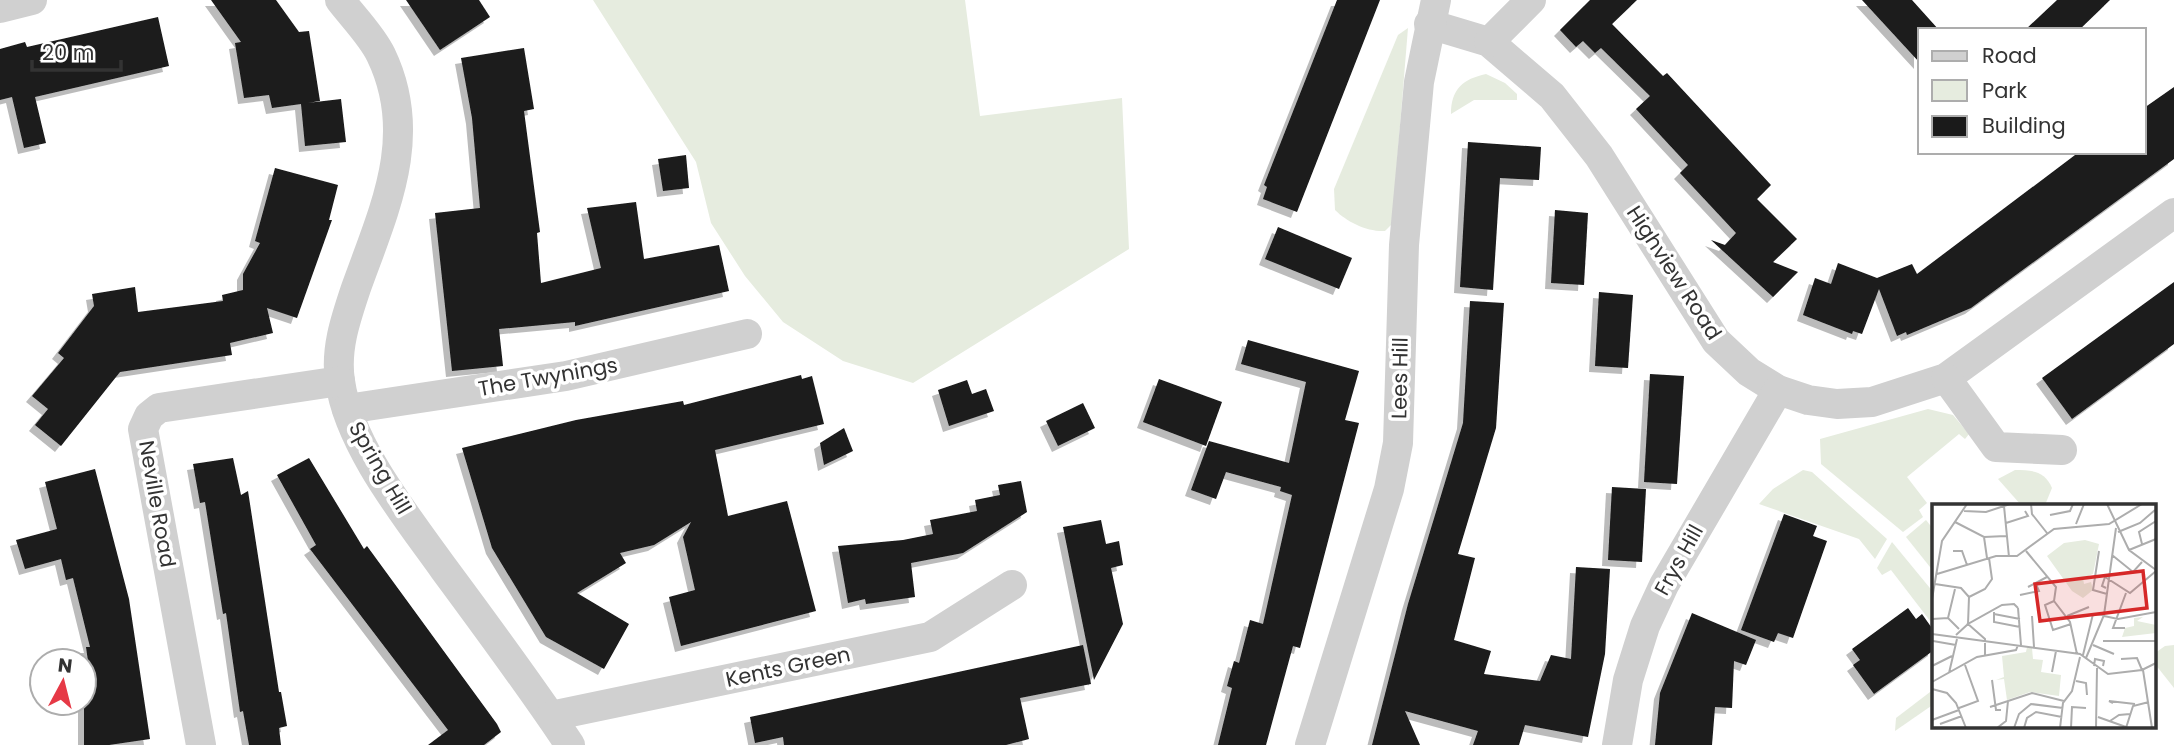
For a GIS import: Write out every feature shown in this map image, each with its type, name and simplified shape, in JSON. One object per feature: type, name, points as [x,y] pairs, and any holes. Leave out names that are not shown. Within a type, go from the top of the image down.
[{"type":"street","points":[[0,8],[32,0]]},
{"type":"street","name":"Spring Hill","points":[[340,0],[381,53],[399,103],[399,146],[385,205],[344,323],[338,353],[344,395],[362,442],[402,510],[570,745]]},
{"type":"street","points":[[1489,42],[1531,0]]},
{"type":"street","name":"Highview Road","points":[[1432,12],[1489,42],[1552,96],[1583,136],[1716,341],[1749,372],[1779,390],[1808,400],[1837,404],[1872,402],[1946,378],[2174,214]]},
{"type":"street","name":"Lees Hill","points":[[1310,745],[1389,489],[1398,443],[1404,245],[1419,82],[1432,12]]},
{"type":"street","name":"The Twynings","points":[[344,395],[566,376],[747,334]]},
{"type":"street","points":[[1946,378],[1996,447],[2062,450]]},
{"type":"street","name":"Frys Hill","points":[[1617,745],[1628,680],[1645,626],[1664,585],[1779,390]]},
{"type":"street","name":"Neville Road","points":[[201,745],[143,429],[149,416],[159,408],[344,395]]},
{"type":"street","name":"Kents Green","points":[[551,716],[930,637],[1012,585]]},
{"type":"green space","points":[[593,0],[965,0],[980,116],[1122,98],[1129,249],[913,383],[843,361],[783,322],[745,276],[711,223],[696,162]]},
{"type":"green space","points":[[1408,28],[1392,224],[1385,231],[1371,230],[1351,222],[1335,210],[1334,189],[1398,35]]},
{"type":"green space","points":[[1486,74],[1505,83],[1517,94],[1517,100],[1474,100],[1451,114],[1453,98],[1460,86]]},
{"type":"green space","points":[[1928,409],[1953,415],[1969,434],[1965,439],[1959,434],[1907,477],[1927,503],[1919,510],[1923,517],[1903,532],[1821,464],[1820,439]]},
{"type":"green space","points":[[1803,470],[1812,472],[1887,539],[1875,559],[1859,539],[1759,504],[1773,489]]},
{"type":"green space","points":[[2015,470],[2032,471],[2046,478],[2052,488],[2045,504],[2020,504],[1998,479]]},
{"type":"green space","points":[[1926,520],[1932,528],[1932,570],[1906,537]]},
{"type":"green space","points":[[1892,542],[1932,591],[1932,623],[1891,570],[1882,575],[1877,568]]},
{"type":"green space","points":[[2174,645],[2174,688],[2156,665],[2156,652],[2165,646]]},
{"type":"green space","points":[[1932,691],[1932,705],[1895,731],[1896,718]]},
{"type":"building","points":[[211,0],[276,0],[299,32],[309,31],[320,101],[307,103],[341,99],[346,142],[305,146],[301,104],[272,108],[269,95],[244,98],[235,43],[241,42]]},
{"type":"building","points":[[406,0],[479,0],[490,17],[440,50]]},
{"type":"building","points":[[1337,0],[1380,0],[1297,212],[1263,199],[1267,187],[1264,185]]},
{"type":"building","points":[[1590,0],[1637,0],[1612,24],[1663,76],[1667,73],[1771,185],[1757,199],[1797,239],[1773,262],[1798,272],[1773,297],[1711,240],[1725,245],[1736,233],[1680,173],[1688,165],[1636,109],[1650,96],[1601,48],[1595,53],[1583,41],[1576,47],[1560,30]]},
{"type":"building","points":[[1862,0],[1912,0],[1937,28],[1918,28],[1918,61]]},
{"type":"building","points":[[2057,0],[2110,0],[2081,28],[2027,28]]},
{"type":"building","points":[[158,17],[169,66],[35,97],[46,143],[24,148],[12,97],[0,100],[0,49],[25,42],[27,47]]},
{"type":"building","points":[[524,48],[534,109],[524,111],[540,232],[537,233],[541,283],[601,268],[587,208],[636,202],[644,259],[719,245],[729,291],[575,326],[575,322],[499,329],[503,366],[452,371],[435,213],[480,208],[472,118],[461,58]]},
{"type":"building","points":[[2174,87],[2174,159],[1971,308],[1907,335],[1906,332],[1897,336],[1879,289],[1862,334],[1853,331],[1852,334],[1803,315],[1815,278],[1831,284],[1838,263],[1877,278],[1912,264],[1917,274],[2076,154],[2146,154],[2146,107]]},
{"type":"building","points":[[1468,142],[1541,147],[1539,180],[1500,178],[1493,290],[1460,287]]},
{"type":"building","points":[[686,155],[689,188],[663,191],[658,159]]},
{"type":"building","points":[[275,168],[338,185],[329,220],[332,220],[297,318],[267,308],[273,333],[230,343],[232,355],[120,372],[61,446],[35,425],[48,409],[32,396],[64,358],[58,353],[94,306],[92,294],[135,287],[138,312],[223,301],[222,295],[243,290],[243,274],[260,243],[255,241]]},
{"type":"building","points":[[1555,210],[1588,213],[1584,285],[1551,283]]},
{"type":"building","points":[[1278,227],[1352,258],[1339,289],[1265,259]]},
{"type":"building","points":[[2174,282],[2174,344],[2072,419],[2042,378]]},
{"type":"building","points":[[1599,292],[1633,295],[1628,368],[1595,366]]},
{"type":"building","points":[[1470,301],[1504,303],[1496,428],[1458,554],[1475,558],[1454,640],[1491,651],[1484,674],[1540,681],[1551,655],[1571,659],[1576,567],[1610,569],[1605,654],[1588,737],[1525,725],[1519,745],[1473,745],[1478,731],[1405,711],[1420,745],[1372,745],[1408,604],[1463,423]]},
{"type":"building","points":[[1248,340],[1359,371],[1345,420],[1359,423],[1300,648],[1293,646],[1266,745],[1218,745],[1232,688],[1227,686],[1234,661],[1239,663],[1250,620],[1263,624],[1292,495],[1280,491],[1281,487],[1226,472],[1216,499],[1191,490],[1209,441],[1289,463],[1306,382],[1241,364]]},
{"type":"building","points":[[1650,374],[1684,376],[1677,484],[1644,482]]},
{"type":"building","points":[[801,375],[802,379],[812,376],[824,424],[715,450],[728,516],[787,501],[816,611],[681,646],[669,597],[695,590],[683,537],[691,522],[654,545],[620,553],[626,563],[577,593],[629,624],[604,669],[546,637],[492,548],[462,448],[576,420],[683,401],[684,405]]},
{"type":"building","points":[[1159,379],[1222,402],[1206,446],[1143,422]]},
{"type":"building","points":[[967,380],[972,394],[986,389],[994,411],[949,426],[938,390]]},
{"type":"building","points":[[1083,403],[1095,428],[1058,446],[1046,421]]},
{"type":"building","points":[[844,428],[853,451],[824,465],[820,443]]},
{"type":"building","points":[[233,458],[241,495],[248,491],[279,692],[287,726],[279,728],[281,745],[249,745],[243,711],[240,712],[226,613],[223,614],[205,502],[200,503],[193,464]]},
{"type":"building","points":[[309,458],[364,549],[367,546],[497,724],[501,732],[484,745],[428,745],[448,730],[310,549],[316,545],[277,475]]},
{"type":"building","points":[[95,469],[129,599],[150,739],[109,745],[84,745],[84,717],[98,717],[98,647],[90,647],[73,578],[66,580],[61,559],[25,569],[16,540],[57,529],[45,482]]},
{"type":"building","points":[[1021,481],[1027,512],[963,553],[911,563],[915,597],[866,604],[865,599],[848,603],[838,546],[903,540],[933,534],[930,520],[977,511],[975,500],[1000,495],[998,485]]},
{"type":"building","points":[[1612,487],[1646,489],[1642,562],[1608,560]]},
{"type":"building","points":[[1784,514],[1817,526],[1813,536],[1827,541],[1793,638],[1778,633],[1774,642],[1741,630]]},
{"type":"building","points":[[1101,520],[1106,544],[1119,541],[1123,565],[1111,568],[1123,624],[1094,680],[1063,527]]},
{"type":"building","points":[[1908,608],[1916,619],[1922,614],[1932,628],[1932,651],[1874,694],[1853,665],[1860,660],[1852,649]]},
{"type":"building","points":[[1692,613],[1756,640],[1746,665],[1734,661],[1732,708],[1715,707],[1712,745],[1655,745],[1660,693]]},
{"type":"building","points":[[1083,645],[1091,684],[1020,698],[1029,739],[1006,745],[784,745],[783,737],[755,743],[750,717]]}]
